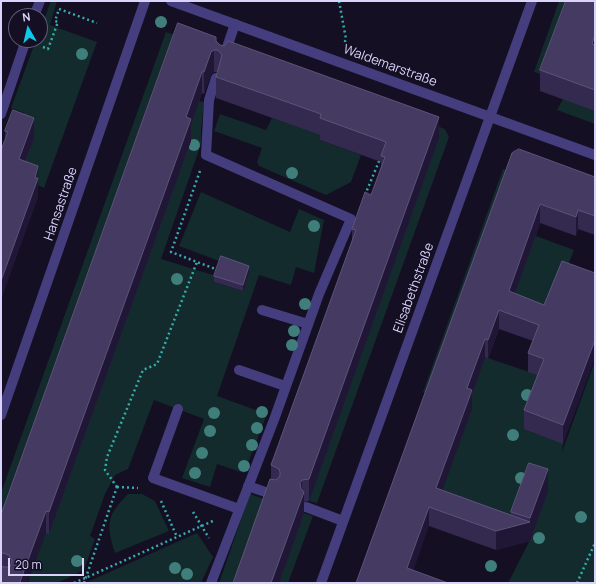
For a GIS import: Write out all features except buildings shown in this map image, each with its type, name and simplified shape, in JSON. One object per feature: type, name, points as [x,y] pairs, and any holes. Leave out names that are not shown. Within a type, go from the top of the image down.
[{"type":"street","name":"Hansastraße","points":[[1,415],[145,1]]},
{"type":"street","name":"Waldemarstraße","points":[[174,1],[595,155]]},
{"type":"street","name":"Elisabethstraße","points":[[321,583],[532,1]]},
{"type":"street","points":[[222,61],[235,24]]},
{"type":"street","points":[[1,114],[23,48]]},
{"type":"street","points":[[211,583],[286,386],[318,294],[351,220],[206,155],[209,100],[216,78]]},
{"type":"street","points":[[262,310],[308,324]]},
{"type":"street","points":[[239,370],[286,386]]},
{"type":"street","points":[[178,409],[152,478],[239,509]]},
{"type":"street","points":[[248,486],[274,495]]},
{"type":"street","points":[[306,507],[344,521]]},
{"type":"path","points":[[338,62],[346,39],[339,1]]},
{"type":"path","points":[[46,48],[48,49],[58,22],[55,21],[59,9],[97,23]]},
{"type":"path","points":[[206,155],[171,252],[218,271]]},
{"type":"path","points":[[351,220],[368,191],[380,158]]},
{"type":"path","points":[[117,487],[105,470],[107,457],[142,370],[157,364],[197,262]]},
{"type":"path","points":[[117,487],[139,488]]},
{"type":"path","points":[[84,583],[117,487]]},
{"type":"path","points":[[178,488],[221,558]]},
{"type":"path","points":[[159,498],[177,537]]},
{"type":"path","points":[[74,583],[192,530]]},
{"type":"path","points":[[577,583],[595,543]]},
{"type":"green space","points":[[51,1],[57,1],[50,25],[97,42],[44,188],[1,167],[27,158],[34,138],[17,131],[24,113],[11,108],[33,48],[48,48],[48,9]]},
{"type":"green space","points":[[559,1],[573,1],[546,76],[534,72]]},
{"type":"green space","points":[[166,32],[218,50],[1,536],[1,493]]},
{"type":"green space","points":[[563,99],[595,110],[595,124],[557,110]]},
{"type":"green space","points":[[199,101],[204,102],[201,144],[161,259],[216,276],[214,282],[243,291],[249,272],[179,246],[201,192],[290,232],[299,209],[324,220],[314,273],[296,267],[291,285],[259,275],[217,396],[267,414],[244,473],[217,464],[210,487],[182,478],[204,419],[154,400],[128,469],[115,475],[105,494],[90,536],[95,539],[84,570],[57,583],[31,583],[28,581]]},
{"type":"green space","points":[[220,114],[266,130],[272,118],[321,135],[320,140],[361,155],[351,182],[326,195],[259,166],[257,162],[262,148],[214,131]]},
{"type":"green space","points":[[404,114],[445,129],[449,137],[317,503],[309,501],[437,143]]},
{"type":"green space","points":[[519,168],[431,394],[423,392],[503,169],[512,172]]},
{"type":"green space","points":[[540,223],[536,236],[574,250],[545,324],[508,311]]},
{"type":"green space","points":[[485,357],[544,377],[563,444],[562,452],[595,361],[595,583],[508,583],[530,540],[436,507],[472,409],[467,407]]},
{"type":"green space","points":[[128,494],[142,494],[155,501],[169,531],[115,553],[110,535],[110,521],[115,509]]},
{"type":"green space","points":[[250,494],[270,501],[241,583],[219,583]]},
{"type":"green space","points":[[304,513],[313,516],[288,583],[279,583]]},
{"type":"green space","points":[[197,533],[213,557],[201,583],[85,583]]}]
